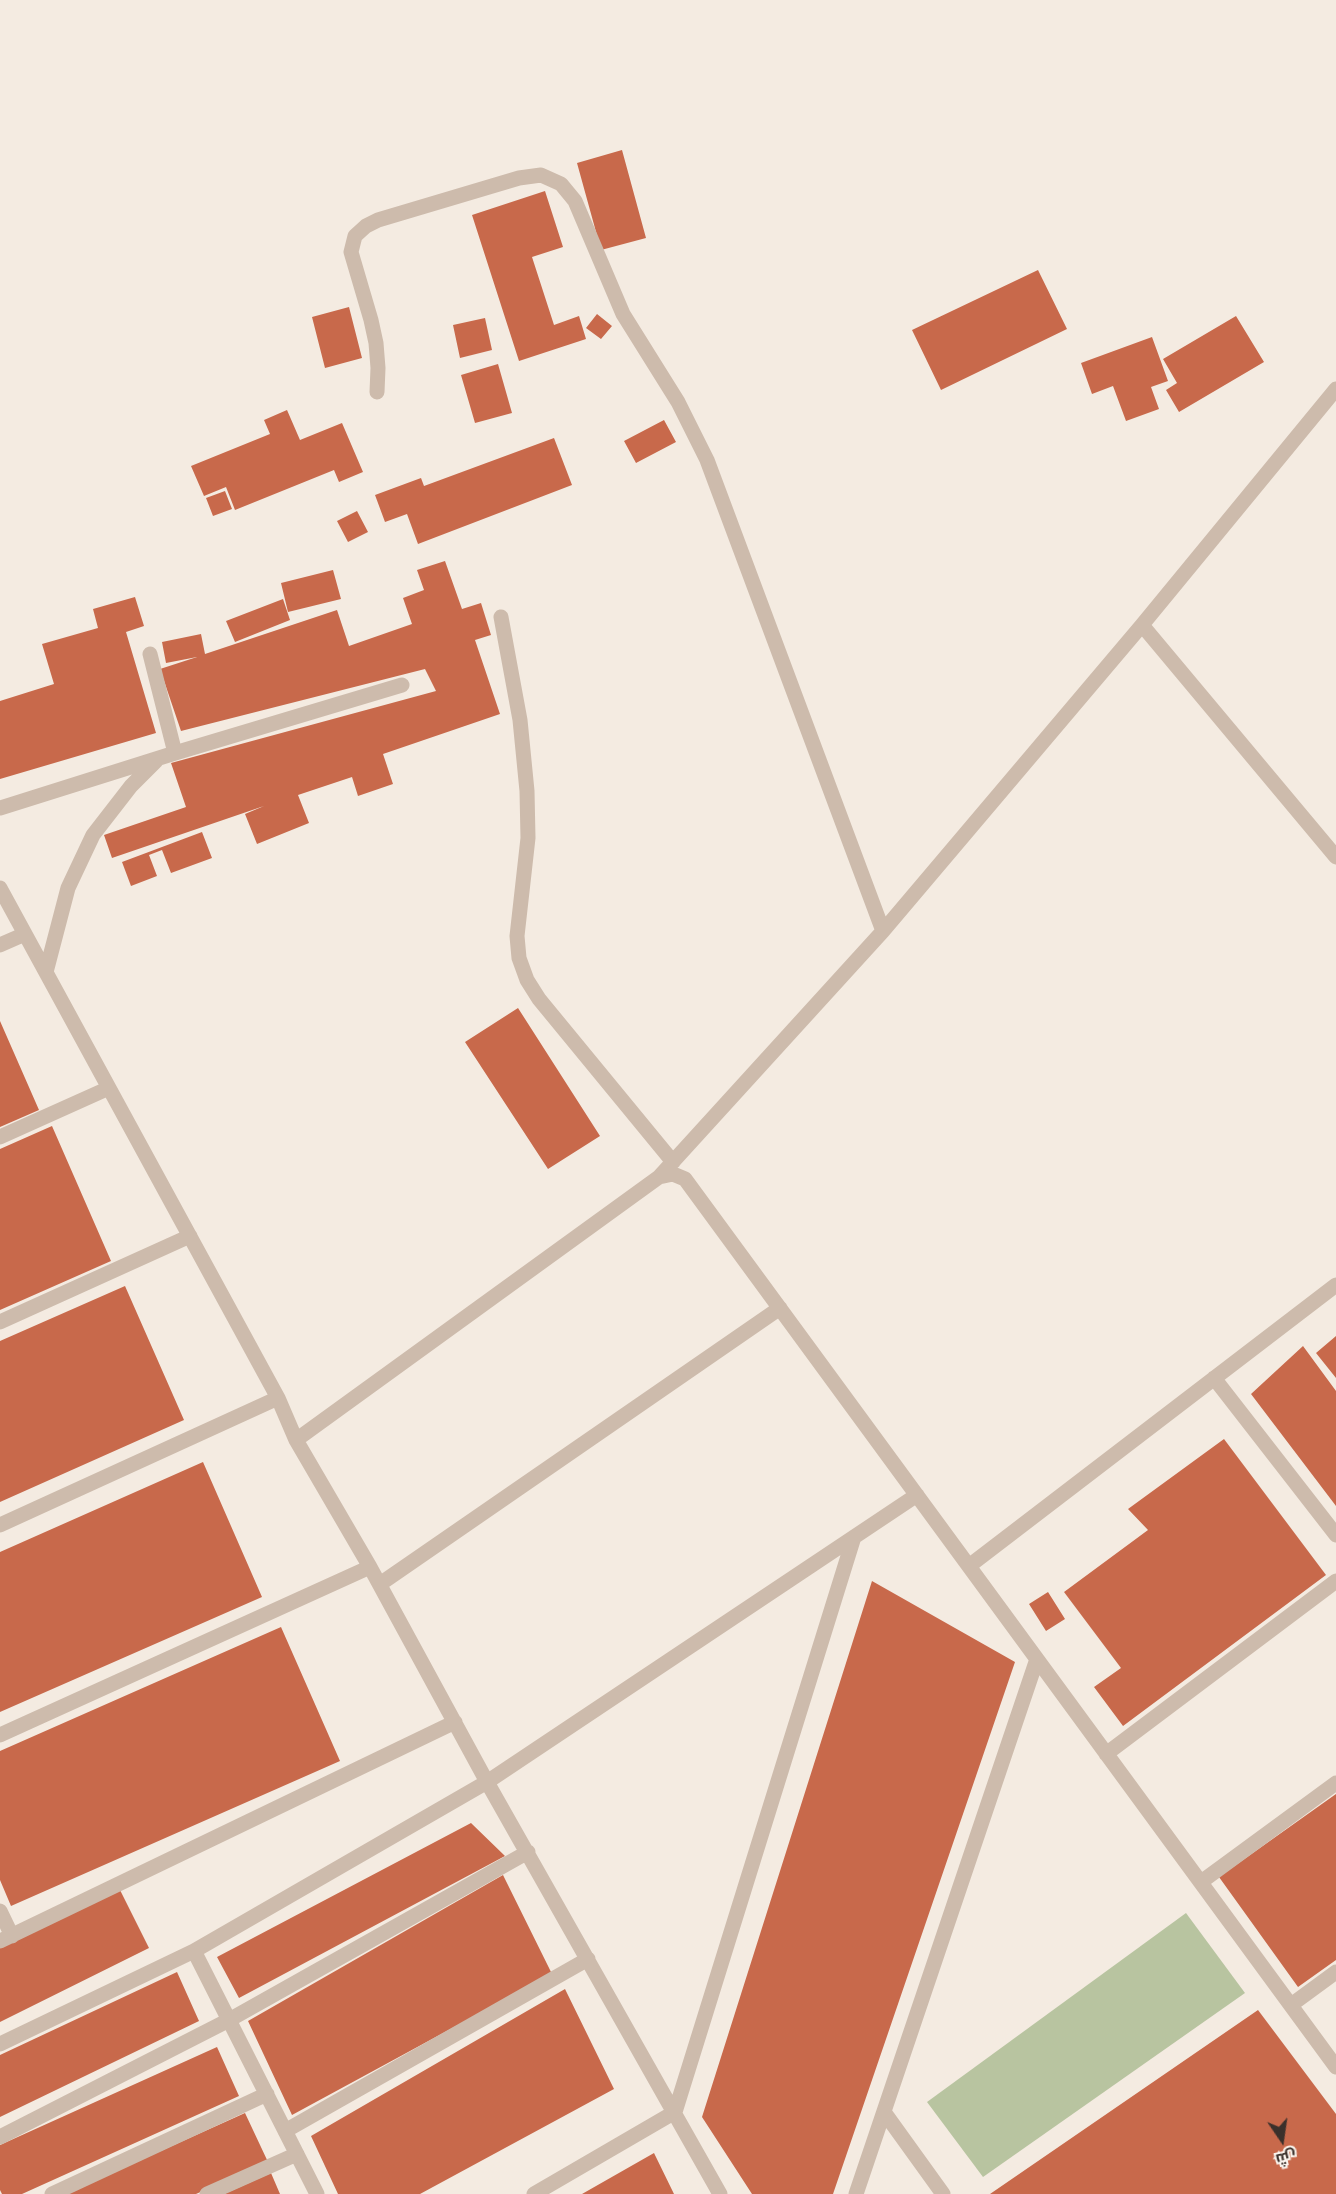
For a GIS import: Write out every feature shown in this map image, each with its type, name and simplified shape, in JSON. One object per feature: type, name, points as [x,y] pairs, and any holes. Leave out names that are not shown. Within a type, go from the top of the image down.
[{"type":"street","points":[[377,392],[376,343],[351,252],[355,237],[366,226],[378,220],[519,178],[541,176],[561,184],[575,201],[623,314],[678,402],[707,460],[883,930]]},
{"type":"street","points":[[296,1440],[659,1177],[883,930],[1142,626],[1336,389]]},
{"type":"street","points":[[501,618],[520,720],[526,781],[528,838],[517,936],[519,958],[527,980],[539,999],[673,1162]]},
{"type":"street","points":[[1142,626],[1336,857]]},
{"type":"street","points":[[150,654],[175,753]]},
{"type":"street","points":[[0,808],[402,685]]},
{"type":"street","points":[[46,972],[68,888],[93,835],[131,786],[159,758]]},
{"type":"street","points":[[0,888],[278,1398],[296,1440],[380,1584],[488,1782],[720,2194]]},
{"type":"street","points":[[0,945],[26,934]]},
{"type":"street","points":[[0,1137],[109,1088]]},
{"type":"street","points":[[659,1177],[673,1174],[686,1179],[1336,2067]]},
{"type":"street","points":[[0,1322],[190,1236]]},
{"type":"street","points":[[969,1566],[1336,1285]]},
{"type":"street","points":[[380,1584],[780,1308]]},
{"type":"street","points":[[1214,1378],[1336,1535]]},
{"type":"street","points":[[0,1525],[278,1398]]},
{"type":"street","points":[[0,2044],[194,1951],[488,1782],[917,1495]]},
{"type":"street","points":[[534,2194],[675,2112],[854,1537]]},
{"type":"street","points":[[0,1735],[370,1567]]},
{"type":"street","points":[[1106,1754],[1336,1581]]},
{"type":"street","points":[[856,2194],[1037,1659]]},
{"type":"street","points":[[0,1911],[6,1938],[455,1722]]},
{"type":"street","points":[[1201,1882],[1336,1783]]},
{"type":"street","points":[[0,2137],[229,2020],[528,1852]]},
{"type":"street","points":[[194,1951],[317,2194]]},
{"type":"street","points":[[285,2131],[588,1959]]},
{"type":"street","points":[[1291,2005],[1336,1972]]},
{"type":"street","points":[[52,2194],[267,2094]]},
{"type":"street","points":[[884,2112],[944,2194]]},
{"type":"street","points":[[207,2194],[297,2154]]},
{"type":"green space","points":[[1186,1913],[1245,1993],[983,2177],[927,2102]]},
{"type":"building","points":[[622,150],[646,238],[601,250],[577,163]]},
{"type":"building","points":[[545,191],[563,247],[532,257],[554,325],[579,316],[586,339],[519,361],[472,215]]},
{"type":"building","points":[[1038,270],[1067,329],[941,390],[912,330]]},
{"type":"building","points":[[349,307],[362,358],[325,368],[312,317]]},
{"type":"building","points":[[597,314],[612,326],[601,339],[586,328]]},
{"type":"building","points":[[1236,316],[1264,362],[1179,412],[1166,390],[1177,383],[1163,359]]},
{"type":"building","points":[[485,318],[492,350],[460,358],[453,325]]},
{"type":"building","points":[[1152,337],[1168,381],[1151,387],[1159,409],[1126,421],[1113,386],[1092,394],[1081,363]]},
{"type":"building","points":[[498,364],[512,413],[475,423],[461,375]]},
{"type":"building","points":[[287,410],[300,440],[342,423],[363,472],[339,482],[334,470],[235,510],[226,487],[204,496],[191,466],[270,434],[264,420]]},
{"type":"building","points":[[664,420],[676,442],[636,463],[624,441]]},
{"type":"building","points":[[554,438],[572,485],[418,544],[407,514],[385,522],[375,495],[421,478],[424,486]]},
{"type":"building","points":[[225,491],[232,509],[213,516],[206,498]]},
{"type":"building","points":[[357,511],[368,532],[348,542],[337,521]]},
{"type":"building","points":[[445,561],[462,609],[481,603],[491,635],[475,640],[500,714],[383,754],[393,784],[358,796],[352,777],[298,795],[309,823],[257,844],[245,814],[264,806],[112,858],[104,835],[186,807],[171,763],[436,691],[425,669],[181,731],[160,669],[197,657],[166,663],[162,642],[201,634],[205,654],[337,610],[349,646],[412,624],[403,598],[424,590],[417,570]]},
{"type":"building","points":[[333,570],[341,599],[288,612],[281,583]]},
{"type":"building","points":[[135,597],[144,626],[126,632],[156,733],[0,779],[0,701],[54,684],[42,644],[98,628],[93,609]]},
{"type":"building","points":[[283,599],[290,620],[235,642],[226,621]]},
{"type":"building","points":[[202,832],[212,858],[171,873],[162,850],[149,855],[157,876],[131,886],[122,862]]},
{"type":"building","points":[[518,1008],[600,1136],[548,1169],[465,1042]]},
{"type":"building","points":[[0,1021],[39,1110],[0,1127]]},
{"type":"building","points":[[52,1126],[111,1261],[0,1310],[0,1149]]},
{"type":"building","points":[[125,1286],[184,1420],[0,1502],[0,1341]]},
{"type":"building","points":[[1336,1336],[1336,1378],[1316,1353]]},
{"type":"building","points":[[1303,1346],[1336,1391],[1336,1506],[1251,1394]]},
{"type":"building","points":[[1224,1439],[1326,1575],[1123,1726],[1094,1687],[1121,1668],[1064,1592],[1148,1530],[1128,1509]]},
{"type":"building","points":[[203,1462],[262,1597],[0,1712],[0,1552]]},
{"type":"building","points":[[872,1581],[1015,1662],[833,2194],[752,2194],[702,2117]]},
{"type":"building","points":[[1048,1592],[1065,1619],[1046,1631],[1029,1604]]},
{"type":"building","points":[[281,1627],[340,1761],[11,1906],[0,1880],[0,1751]]},
{"type":"building","points":[[1336,1794],[1336,1960],[1298,1987],[1219,1877]]},
{"type":"building","points":[[471,1823],[505,1856],[239,1998],[217,1957]]},
{"type":"building","points":[[503,1875],[552,1974],[292,2115],[248,2021]]},
{"type":"building","points":[[119,1888],[149,1948],[0,2022],[0,1946]]},
{"type":"building","points":[[177,1972],[199,2021],[0,2117],[0,2055]]},
{"type":"building","points":[[565,1989],[614,2089],[420,2194],[338,2194],[311,2136]]},
{"type":"building","points":[[1258,2010],[1336,2114],[1336,2194],[990,2194]]},
{"type":"building","points":[[217,2047],[239,2096],[22,2194],[2,2194],[0,2190],[0,2145]]},
{"type":"building","points":[[245,2113],[268,2162],[196,2194],[65,2194]]},
{"type":"building","points":[[654,2153],[674,2194],[582,2194]]},
{"type":"building","points":[[271,2173],[280,2194],[224,2194]]}]
